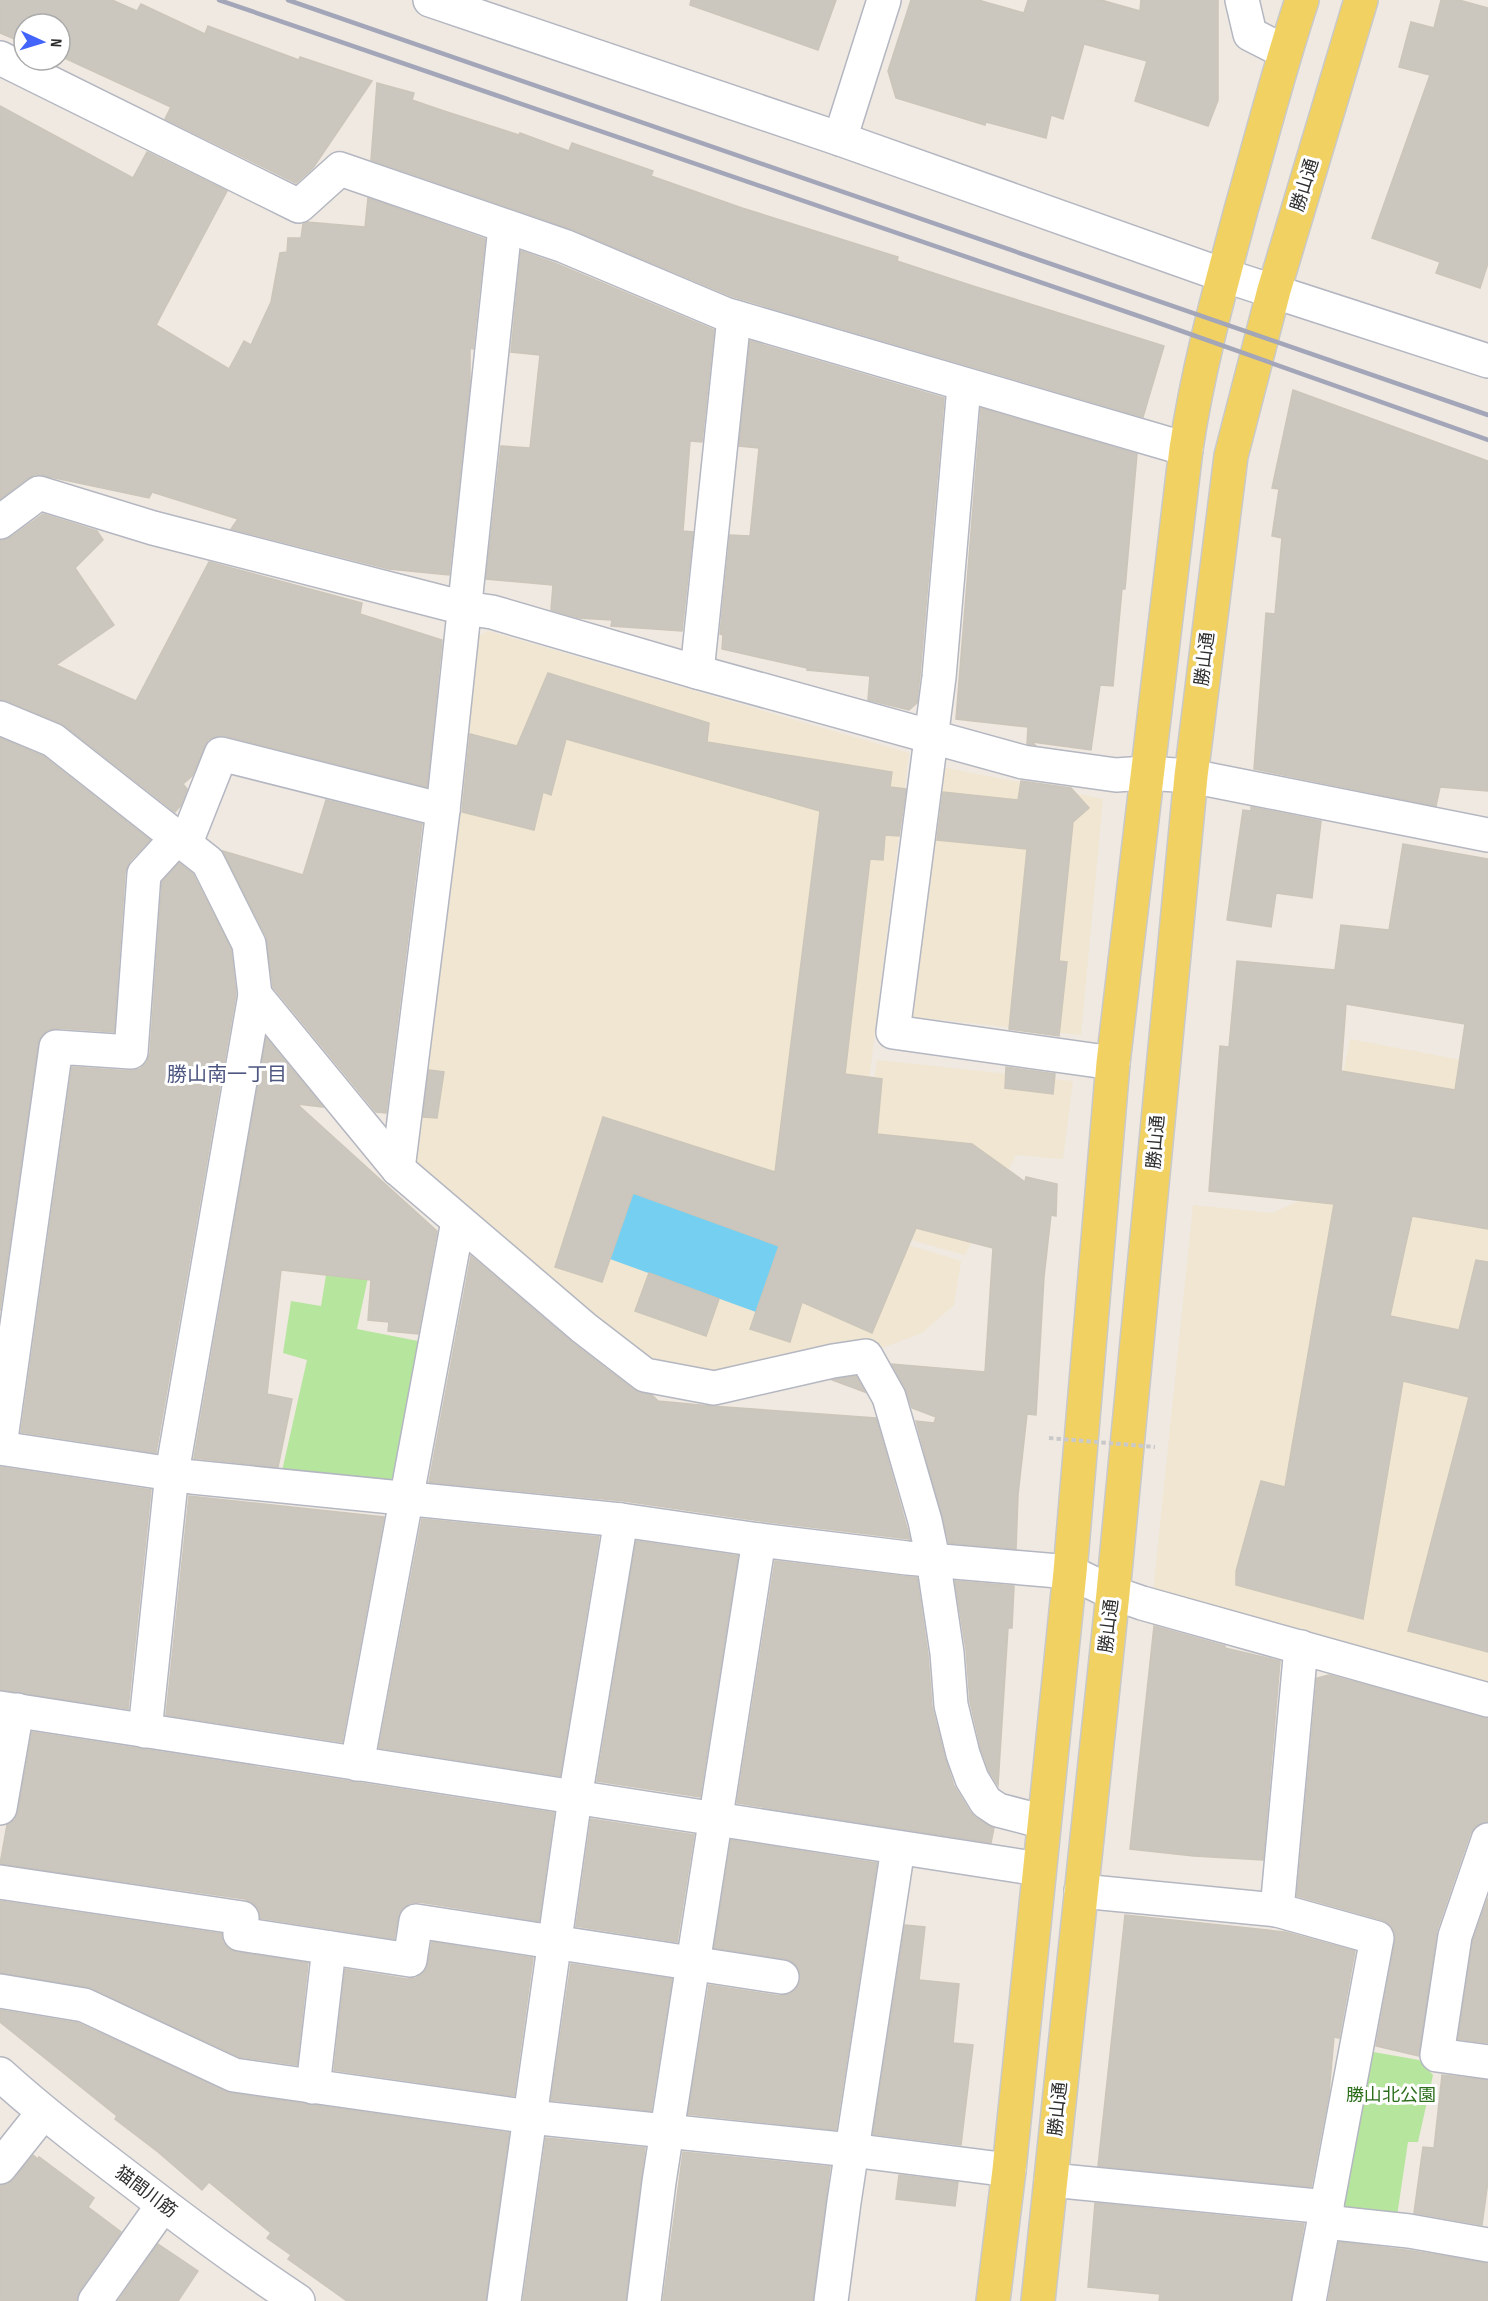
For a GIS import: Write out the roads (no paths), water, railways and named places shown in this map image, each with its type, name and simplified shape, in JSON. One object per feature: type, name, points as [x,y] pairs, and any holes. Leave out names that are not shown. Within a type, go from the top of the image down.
[{"type":"main road","points":[[993,2301],[1009,2170],[1070,1572],[1113,1063],[1186,449],[1195,390],[1223,275],[1285,52],[1302,0]]},
{"type":"main road","name":"勝山通","points":[[1038,2301],[1113,1593],[1191,776],[1231,456],[1274,290],[1361,0]]},
{"type":"street","points":[[430,0],[840,139],[1223,275],[1488,361]]},
{"type":"street","points":[[840,139],[884,0]]},
{"type":"street","points":[[1242,0],[1250,34],[1285,52]]},
{"type":"street","points":[[0,58],[299,206],[340,169],[564,246],[734,317],[1186,449]]},
{"type":"street","points":[[398,1169],[442,810],[505,227]]},
{"type":"street","points":[[697,672],[734,317]]},
{"type":"street","points":[[964,386],[939,677],[893,1032],[1113,1063]]},
{"type":"street","points":[[0,522],[39,493],[153,528],[464,608],[492,612],[697,672],[1023,762],[1116,775],[1146,773],[1191,776],[1488,835]]},
{"type":"street","points":[[0,718],[53,741],[208,862],[249,944],[255,995],[172,1473],[145,1731]]},
{"type":"street","points":[[442,810],[221,754],[181,842],[144,874],[131,1052],[56,1047],[0,1447],[192,1477],[621,1520],[759,1540],[1070,1572],[1113,1593],[1488,1700]]},
{"type":"street","points":[[255,995],[398,1169],[584,1328],[645,1375],[714,1388],[833,1361],[866,1356],[889,1397],[925,1521],[947,1653],[951,1705],[963,1754],[972,1779],[986,1802],[998,1809],[1044,1822]]},
{"type":"street","points":[[357,1764],[458,1221]]},
{"type":"street","points":[[504,2301],[575,1798],[621,1520]]},
{"type":"street","points":[[644,2301],[667,2131],[759,1540]]},
{"type":"street","points":[[1277,1910],[1301,1647]]},
{"type":"street","points":[[0,1808],[9,1709],[1039,1869]]},
{"type":"street","points":[[1488,1840],[1455,1936],[1437,2055],[1488,2062]]},
{"type":"street","points":[[831,2301],[851,2150],[898,1848]]},
{"type":"street","points":[[0,1882],[242,1918],[240,1934],[410,1960],[416,1921],[782,1977]]},
{"type":"street","points":[[1081,1891],[1277,1910],[1377,1938],[1309,2301]]},
{"type":"street","points":[[313,2087],[329,1948]]},
{"type":"street","points":[[0,1991],[84,2005],[234,2075],[530,2117],[851,2150],[1009,2170]]},
{"type":"street","name":"猫間川筋","points":[[0,2074],[43,2113],[163,2205],[241,2264],[298,2301]]},
{"type":"street","points":[[0,2167],[43,2113]]},
{"type":"street","points":[[1051,2180],[1326,2215],[1488,2245]]},
{"type":"street","points":[[95,2301],[163,2205]]},
{"type":"water","points":[[633,1193],[779,1246],[756,1312],[610,1259]]},
{"type":"railway","points":[[219,0],[1156,322],[1488,440]]},
{"type":"railway","points":[[288,0],[1488,415]]},
{"type":"district","name":"勝山南一丁目","points":[[227,1075]]},
{"type":"park label","name":"勝山北公園","points":[[1391,2095]]}]
